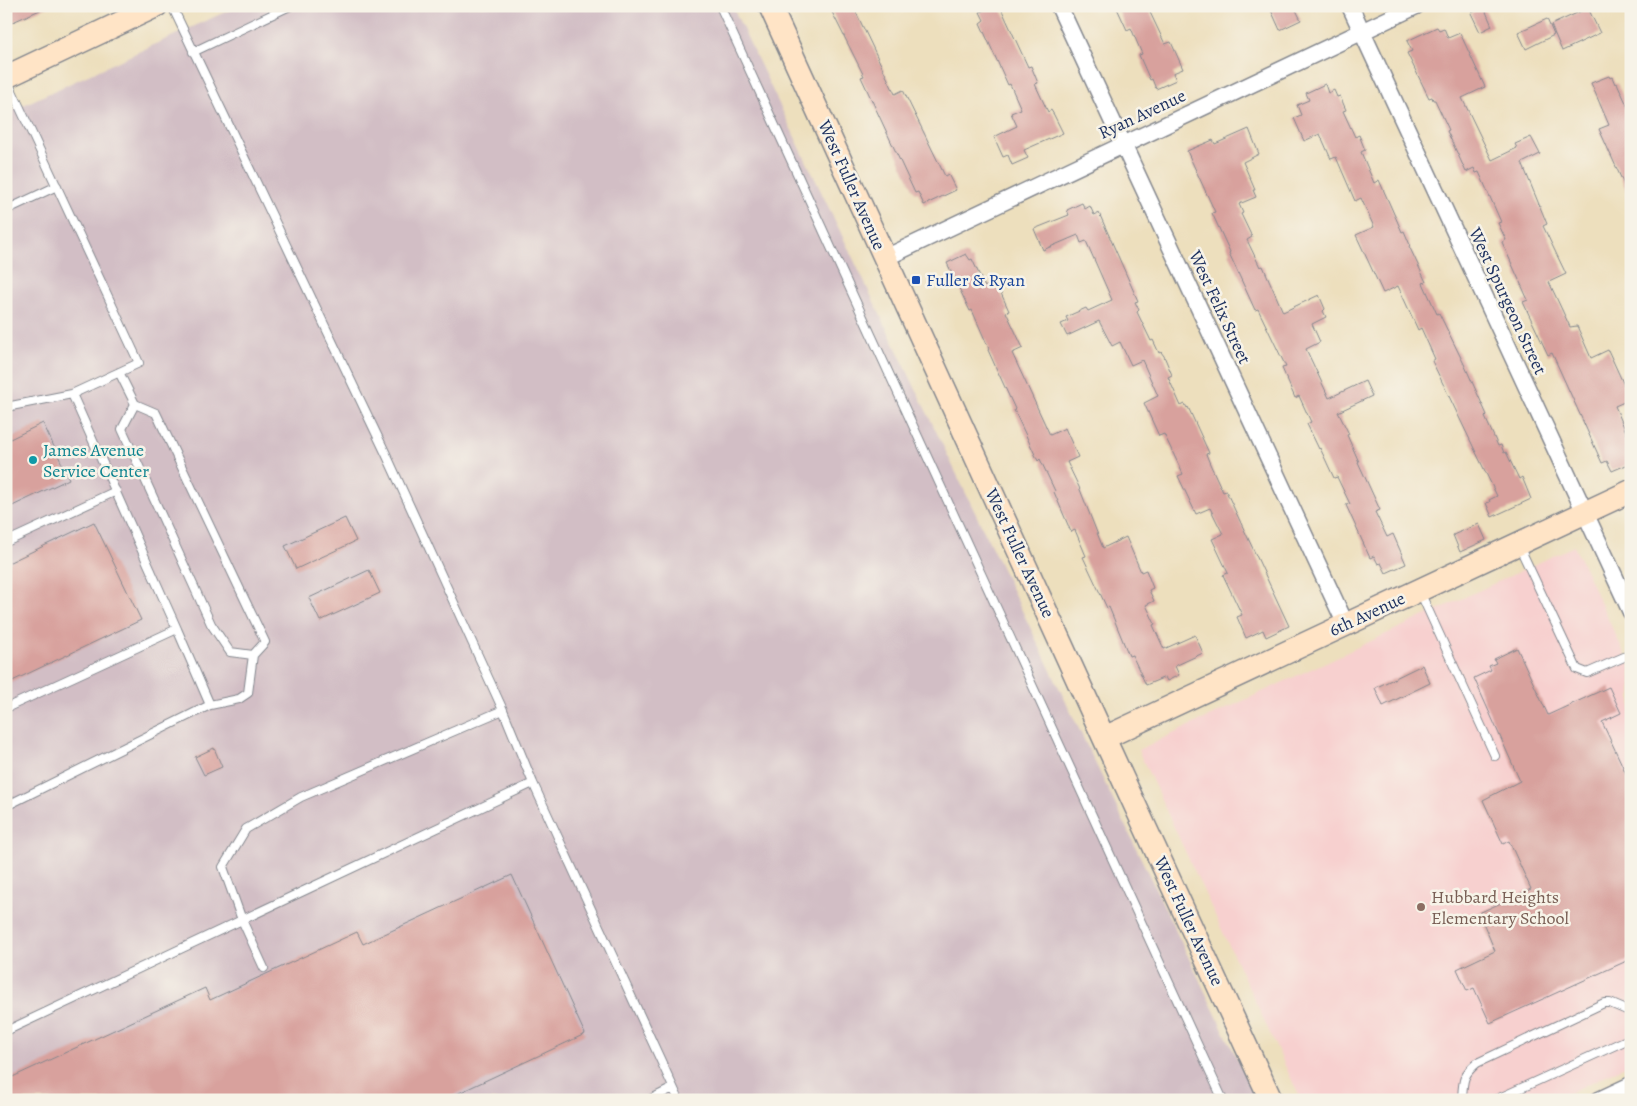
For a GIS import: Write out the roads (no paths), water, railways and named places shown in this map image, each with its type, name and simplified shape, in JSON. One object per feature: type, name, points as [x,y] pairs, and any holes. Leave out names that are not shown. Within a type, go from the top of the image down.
[{"type":"street","points":[[6,77],[156,6]]},
{"type":"street","name":"West Fuller Avenue","points":[[770,6],[1271,1100]]},
{"type":"street","name":"West Felix Street","points":[[1059,6],[1346,625]]},
{"type":"street","name":"West Spurgeon Street","points":[[1350,6],[1631,612]]},
{"type":"street","name":"Ryan Avenue","points":[[885,258],[1416,6]]},
{"type":"street","name":"6th Avenue","points":[[1104,738],[1631,491]]},
{"type":"street","points":[[1599,1100],[1631,1085]]},
{"type":"lane","points":[[172,6],[386,454],[503,710],[533,783],[678,1100]]},
{"type":"lane","points":[[194,52],[290,6]]},
{"type":"lane","points":[[720,6],[1223,1100]]},
{"type":"lane","points":[[6,77],[139,362],[72,394],[6,407]]},
{"type":"lane","points":[[6,210],[57,186]]},
{"type":"lane","points":[[6,806],[210,705],[239,699],[248,693],[253,655],[266,642],[156,412],[135,404],[120,372]]},
{"type":"lane","points":[[72,394],[210,705]]},
{"type":"lane","points":[[135,404],[122,429],[211,624],[230,652],[253,655]]},
{"type":"lane","points":[[6,542],[116,491]]},
{"type":"lane","points":[[1518,544],[1577,668],[1587,673],[1631,654]]},
{"type":"lane","points":[[1420,590],[1495,756]]},
{"type":"lane","points":[[6,708],[177,629]]},
{"type":"lane","points":[[264,968],[242,920],[223,867],[246,829],[301,797],[503,710]]},
{"type":"lane","points":[[6,1031],[533,783]]},
{"type":"lane","points":[[1462,1100],[1463,1080],[1468,1070],[1476,1063],[1604,1003],[1610,1003],[1631,1012]]},
{"type":"lane","points":[[1495,1100],[1631,1038]]},
{"type":"lane","points":[[649,1100],[673,1088]]},
{"type":"place","name":"Fuller & Ryan","points":[[916,280]]},
{"type":"place","name":"James Avenue Service Center","points":[[33,460]]},
{"type":"place","name":"Hubbard Heights Elementary School","points":[[1421,907]]}]
